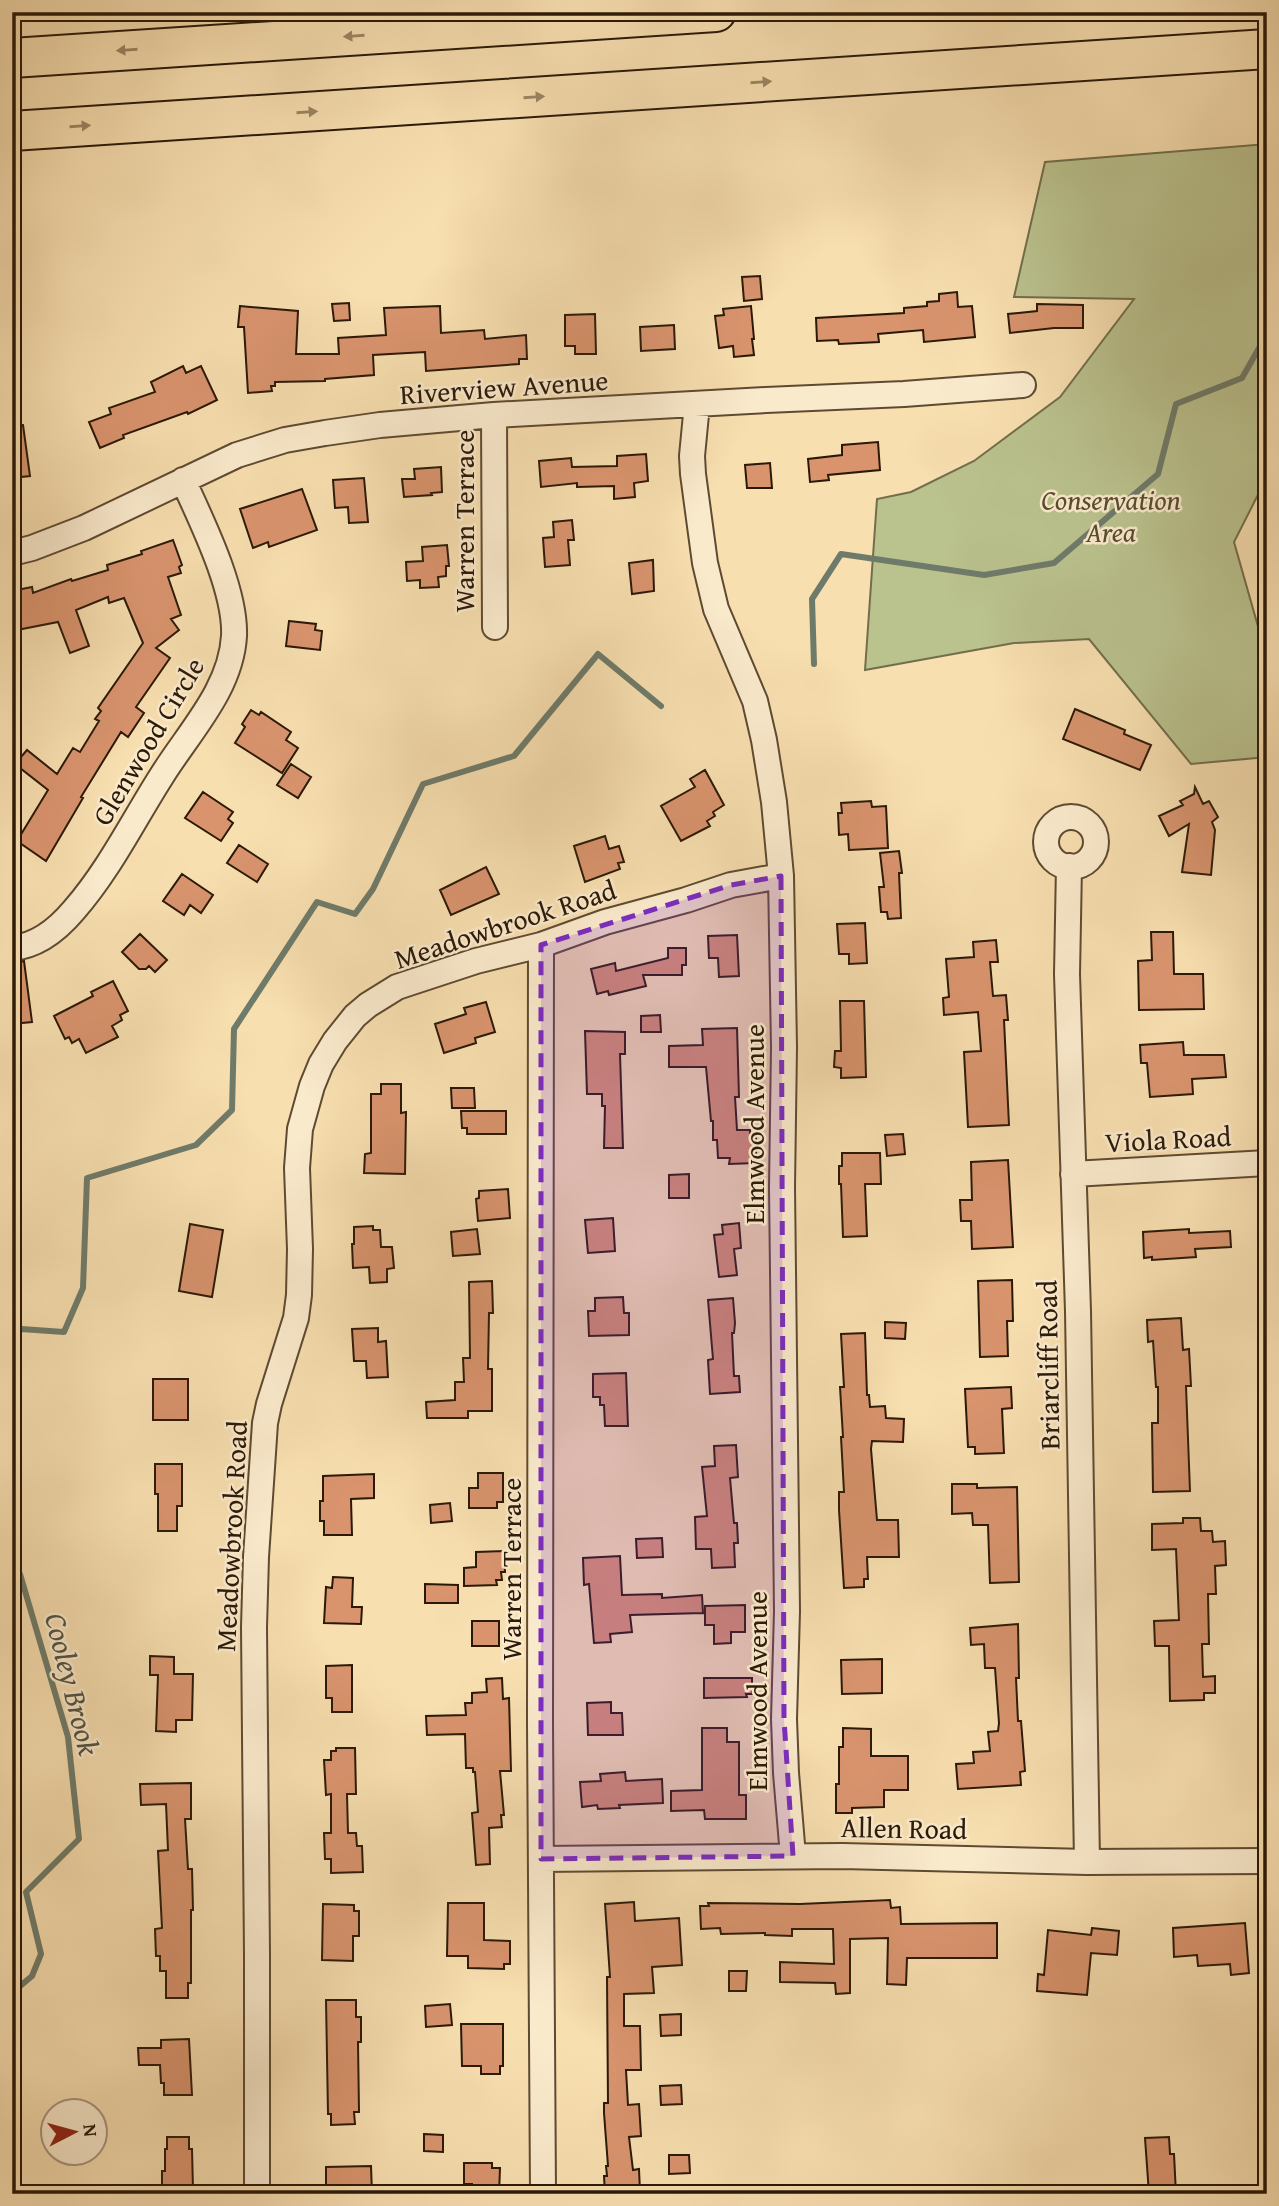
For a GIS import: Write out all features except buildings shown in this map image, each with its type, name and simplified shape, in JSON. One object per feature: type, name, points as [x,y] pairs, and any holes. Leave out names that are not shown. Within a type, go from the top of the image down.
[{"type":"highway","points":[[12,58],[716,12]]},
{"type":"highway","points":[[12,131],[1267,49]]},
{"type":"street","name":"Riverview Avenue","points":[[12,553],[84,528],[237,455],[285,440],[380,425],[494,415],[904,394],[1023,384]]},
{"type":"street","name":"Elmwood Avenue","points":[[697,404],[692,456],[705,563],[716,609],[755,701],[774,802],[781,876],[787,1611],[784,1719],[793,1856]]},
{"type":"street","name":"Warren Terrace","points":[[494,415],[495,627]]},
{"type":"street","name":"Glenwood Circle","points":[[12,948],[39,941],[75,910],[124,839],[223,680],[233,646],[234,625],[230,604],[202,523],[183,480]]},
{"type":"street","name":"Briarcliff Road","points":[[1069,866],[1067,974],[1086,1706],[1087,1862]]},
{"type":"street","name":"Meadowbrook Road","points":[[257,2194],[255,1568],[265,1423],[296,1318],[299,1295],[297,1168],[300,1129],[312,1086],[321,1065],[344,1028],[368,1005],[397,987],[732,885],[781,876]]},
{"type":"street","name":"Warren Terrace","points":[[541,945],[543,2194]]},
{"type":"street","name":"Viola Road","points":[[1073,1174],[1267,1163]]},
{"type":"street","name":"Allen Road","points":[[541,1859],[793,1856],[1087,1862],[1267,1861]]},
{"type":"highlighted area","points":[[781,876],[784,1719],[793,1856],[541,1859],[541,945],[731,885]]},
{"type":"green space","name":"Conservation Area","points":[[1267,144],[1267,477],[1234,542],[1267,658],[1267,757],[1191,764],[1089,639],[1014,643],[865,670],[877,499],[911,492],[974,461],[1060,397],[1134,299],[1014,297],[1045,162]]},
{"type":"waterway","name":"Cooley Brook","points":[[814,664],[812,599],[841,554],[984,575],[1054,563],[1158,474],[1176,404],[1242,378],[1267,334]]},
{"type":"waterway","name":"Cooley Brook","points":[[12,1340],[21,1329],[64,1332],[83,1288],[87,1178],[196,1145],[232,1110],[234,1029],[317,902],[355,914],[373,889],[423,784],[514,756],[598,654],[661,706]]},
{"type":"waterway","name":"Cooley Brook","points":[[12,1564],[20,1574],[68,1737],[79,1839],[26,1892],[41,1954],[32,1976],[12,1993]]}]
